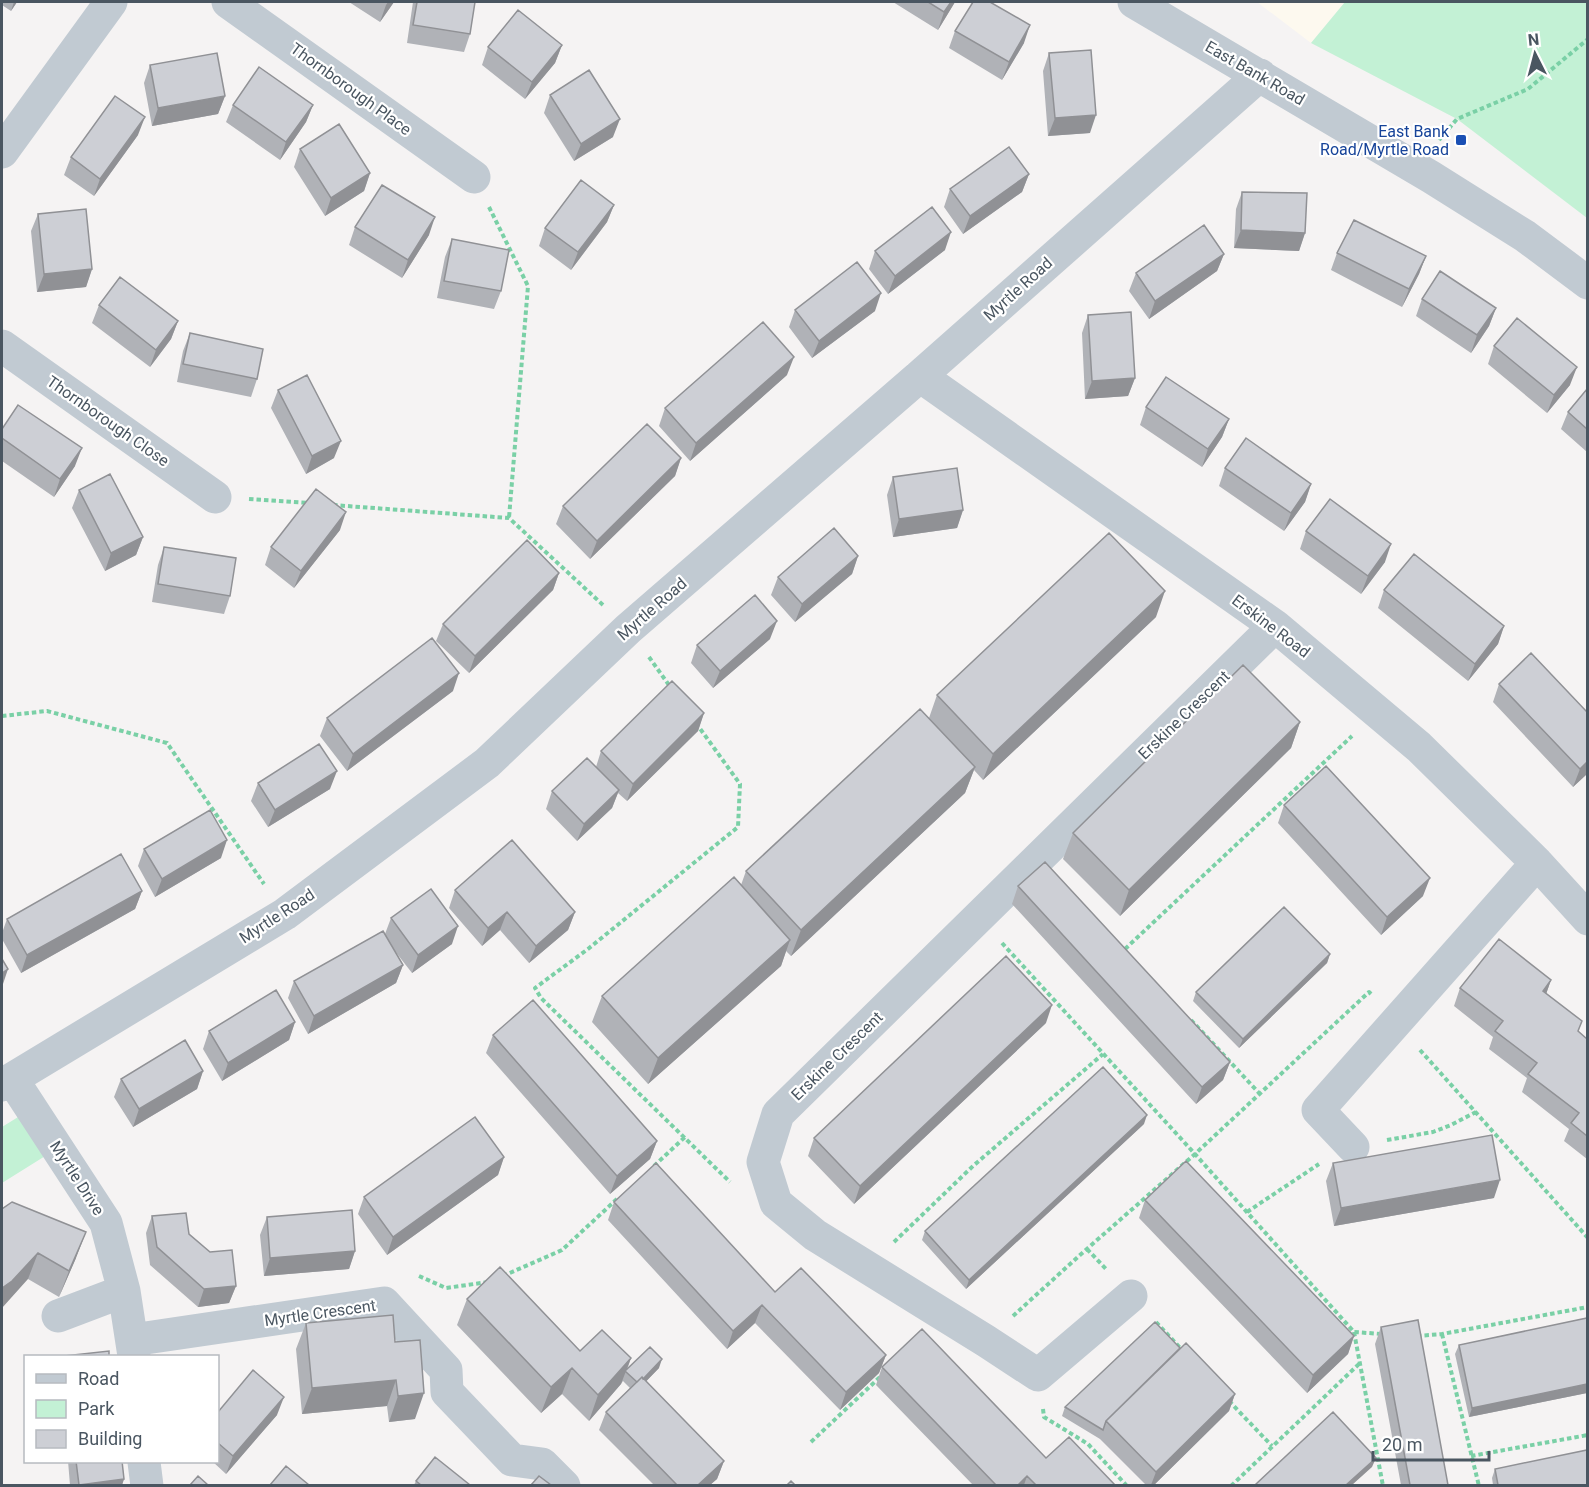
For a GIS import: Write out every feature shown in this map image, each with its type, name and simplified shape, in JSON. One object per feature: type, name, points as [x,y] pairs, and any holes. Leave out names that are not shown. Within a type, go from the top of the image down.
[{"type":"street","points":[[2,152],[111,2]]},
{"type":"street","name":"Thornborough Place","points":[[228,2],[474,177]]},
{"type":"street","name":"East Bank Road","points":[[1134,2],[1416,167],[1525,236],[1587,283]]},
{"type":"street","name":"Myrtle Road","points":[[7,1082],[285,914],[487,763],[628,629],[920,376],[1260,75]]},
{"type":"street","name":"Thornborough Close","points":[[2,346],[215,497]]},
{"type":"street","name":"Erskine Road","points":[[920,376],[1275,626],[1419,747],[1537,863],[1587,919]]},
{"type":"street","name":"Erskine Crescent","points":[[1131,1296],[1038,1375],[815,1235],[776,1203],[763,1162],[778,1114],[1275,626]]},
{"type":"street","points":[[1353,1147],[1318,1110],[1537,863]]},
{"type":"street","name":"Myrtle Drive","points":[[7,1082],[106,1223],[124,1291],[133,1348]]},
{"type":"street","points":[[58,1316],[124,1291]]},
{"type":"street","name":"Myrtle Crescent","points":[[133,1348],[384,1303],[446,1370],[447,1392],[512,1460],[542,1464],[564,1485]]},
{"type":"street","points":[[144,1463],[147,1485]]},
{"type":"path","points":[[1416,167],[1457,119],[1528,89],[1587,39]]},
{"type":"path","points":[[474,177],[528,286],[509,518]]},
{"type":"path","points":[[215,497],[321,504]]},
{"type":"path","points":[[333,505],[509,518],[628,629],[677,697]]},
{"type":"path","points":[[2,716],[48,711],[167,743],[285,914]]},
{"type":"path","points":[[1125,949],[1378,712]]},
{"type":"path","points":[[691,716],[740,784],[738,827],[588,949],[535,988],[541,998],[732,1184]]},
{"type":"path","points":[[978,918],[1195,1154],[1354,1332],[1383,1485]]},
{"type":"path","points":[[986,1341],[1195,1154],[1370,992]]},
{"type":"path","points":[[1188,1017],[1260,1094]]},
{"type":"path","points":[[1395,1022],[1587,1238]]},
{"type":"path","points":[[868,1267],[973,1166],[1103,1054]]},
{"type":"path","points":[[650,1170],[685,1137]]},
{"type":"path","points":[[419,1276],[446,1288],[488,1282],[562,1250],[624,1194]]},
{"type":"path","points":[[1087,1249],[1186,1354]]},
{"type":"path","points":[[1410,1336],[1442,1334],[1587,1307]]},
{"type":"path","points":[[1354,1332],[1388,1335]]},
{"type":"path","points":[[1442,1334],[1479,1485]]},
{"type":"path","points":[[1230,1485],[1360,1363]]},
{"type":"path","points":[[811,1442],[885,1372]]},
{"type":"path","points":[[1225,1396],[1272,1446]]},
{"type":"path","points":[[1044,1417],[1088,1444],[1127,1485]]},
{"type":"path","points":[[1472,1456],[1587,1435]]},
{"type":"shaded area","points":[[1257,2],[1345,2],[1311,43]]},
{"type":"green space","points":[[1345,2],[1587,2],[1587,218],[1457,119],[1311,43]]},
{"type":"green space","points":[[31,1109],[58,1148],[2,1183],[2,1127]]},
{"type":"building","points":[[417,2],[475,2],[470,34],[413,25]]},
{"type":"building","points":[[928,2],[951,2],[944,12]]},
{"type":"building","points":[[973,2],[990,2],[1030,25],[1009,62],[955,31]]},
{"type":"building","points":[[518,10],[562,45],[532,82],[488,47]]},
{"type":"building","points":[[1091,50],[1096,115],[1055,118],[1049,53]]},
{"type":"building","points":[[217,53],[225,96],[158,108],[150,65]]},
{"type":"building","points":[[259,67],[313,105],[286,142],[233,105]]},
{"type":"building","points":[[589,70],[620,119],[581,144],[550,95]]},
{"type":"building","points":[[115,96],[145,117],[100,179],[71,157]]},
{"type":"building","points":[[339,124],[370,173],[331,198],[300,149]]},
{"type":"building","points":[[1009,147],[1029,174],[970,216],[950,189]]},
{"type":"building","points":[[581,180],[614,205],[578,252],[545,228]]},
{"type":"building","points":[[382,185],[435,217],[408,260],[355,227]]},
{"type":"building","points":[[1242,192],[1307,193],[1305,233],[1241,230]]},
{"type":"building","points":[[932,207],[951,232],[895,276],[875,251]]},
{"type":"building","points":[[86,209],[92,269],[44,274],[38,214]]},
{"type":"building","points":[[1354,220],[1426,256],[1409,289],[1337,253]]},
{"type":"building","points":[[1204,225],[1224,254],[1155,301],[1136,273]]},
{"type":"building","points":[[452,239],[509,250],[501,291],[444,281]]},
{"type":"building","points":[[857,262],[881,293],[819,341],[795,310]]},
{"type":"building","points":[[1440,271],[1496,308],[1477,335],[1422,299]]},
{"type":"building","points":[[120,277],[178,321],[156,350],[99,305]]},
{"type":"building","points":[[1131,312],[1135,378],[1092,381],[1088,315]]},
{"type":"building","points":[[1517,318],[1577,367],[1554,395],[1494,346]]},
{"type":"building","points":[[763,322],[794,357],[696,443],[665,408]]},
{"type":"building","points":[[190,333],[263,349],[257,379],[183,364]]},
{"type":"building","points":[[307,375],[341,441],[312,456],[278,390]]},
{"type":"building","points":[[1166,377],[1229,419],[1208,449],[1146,407]]},
{"type":"building","points":[[1587,389],[1587,429],[1568,412]]},
{"type":"building","points":[[18,405],[82,448],[60,479],[2,438],[2,429]]},
{"type":"building","points":[[647,424],[681,458],[597,541],[563,506]]},
{"type":"building","points":[[1246,438],[1311,484],[1291,513],[1225,468]]},
{"type":"building","points":[[957,468],[963,510],[899,519],[893,477]]},
{"type":"building","points":[[110,474],[143,537],[111,553],[79,490]]},
{"type":"building","points":[[316,489],[346,512],[301,571],[271,547]]},
{"type":"building","points":[[1330,499],[1391,544],[1368,576],[1306,531]]},
{"type":"building","points":[[834,528],[858,556],[802,604],[778,577]]},
{"type":"building","points":[[1109,533],[1165,591],[993,754],[937,695]]},
{"type":"building","points":[[527,540],[559,573],[475,656],[443,624]]},
{"type":"building","points":[[164,547],[236,558],[230,596],[158,584]]},
{"type":"building","points":[[1414,554],[1504,626],[1475,664],[1384,590]]},
{"type":"building","points":[[755,595],[777,621],[720,671],[697,645]]},
{"type":"building","points":[[432,638],[459,673],[353,754],[327,718]]},
{"type":"building","points":[[1531,653],[1587,712],[1587,762],[1580,769],[1499,684]]},
{"type":"building","points":[[1243,665],[1300,722],[1129,890],[1073,833]]},
{"type":"building","points":[[672,681],[704,713],[633,784],[601,751]]},
{"type":"building","points":[[920,709],[975,767],[801,930],[746,871]]},
{"type":"building","points":[[319,744],[337,771],[275,810],[258,783]]},
{"type":"building","points":[[587,758],[619,790],[584,824],[552,791]]},
{"type":"building","points":[[1326,766],[1430,878],[1387,917],[1284,805]]},
{"type":"building","points":[[210,810],[227,840],[162,879],[144,849]]},
{"type":"building","points":[[512,840],[575,912],[536,946],[507,912],[488,928],[455,890]]},
{"type":"building","points":[[121,854],[142,891],[27,955],[7,919]]},
{"type":"building","points":[[1045,862],[1230,1062],[1202,1087],[1018,886]]},
{"type":"building","points":[[734,877],[790,940],[658,1058],[602,996]]},
{"type":"building","points":[[431,889],[458,926],[418,955],[391,918]]},
{"type":"building","points":[[1284,907],[1330,954],[1243,1039],[1196,992]]},
{"type":"building","points":[[383,931],[403,965],[314,1016],[294,981]]},
{"type":"building","points":[[1499,939],[1551,980],[1543,991],[1582,1021],[1578,1031],[1587,1039],[1587,1136],[1571,1123],[1579,1113],[1528,1074],[1537,1063],[1495,1031],[1503,1021],[1460,988]]},
{"type":"building","points":[[1006,956],[1052,1005],[860,1186],[814,1138]]},
{"type":"building","points":[[2,959],[8,969],[2,973]]},
{"type":"building","points":[[276,990],[295,1022],[228,1063],[209,1031]]},
{"type":"building","points":[[533,1000],[657,1141],[617,1176],[493,1035]]},
{"type":"building","points":[[185,1040],[203,1071],[139,1109],[121,1079]]},
{"type":"building","points":[[1103,1067],[1147,1115],[969,1280],[925,1231]]},
{"type":"building","points":[[475,1117],[504,1157],[393,1237],[364,1197]]},
{"type":"building","points":[[1492,1135],[1500,1180],[1341,1208],[1333,1163]]},
{"type":"building","points":[[1186,1161],[1354,1336],[1313,1375],[1145,1200]]},
{"type":"building","points":[[656,1163],[775,1292],[801,1268],[886,1355],[846,1392],[762,1305],[733,1331],[614,1202]]},
{"type":"building","points":[[12,1202],[86,1232],[69,1271],[38,1253],[12,1281],[2,1288],[2,1209]]},
{"type":"building","points":[[352,1210],[355,1251],[270,1258],[267,1217]]},
{"type":"building","points":[[186,1213],[189,1234],[210,1252],[232,1250],[236,1286],[204,1289],[157,1247],[152,1216]]},
{"type":"building","points":[[500,1267],[580,1351],[602,1330],[631,1358],[598,1395],[572,1368],[551,1387],[467,1299]]},
{"type":"building","points":[[393,1315],[395,1342],[420,1340],[424,1393],[398,1396],[396,1380],[312,1388],[306,1323]]},
{"type":"building","points":[[1587,1318],[1587,1384],[1472,1408],[1459,1345]]},
{"type":"building","points":[[1418,1320],[1448,1485],[1410,1485],[1381,1327]]},
{"type":"building","points":[[1155,1322],[1180,1348],[1106,1421],[1103,1430],[1065,1407]]},
{"type":"building","points":[[922,1329],[1046,1458],[1069,1437],[1115,1485],[1036,1485],[1027,1476],[1018,1485],[996,1485],[882,1367]]},
{"type":"building","points":[[1186,1343],[1235,1394],[1156,1472],[1106,1421]]},
{"type":"building","points":[[650,1347],[662,1359],[643,1379],[642,1377],[637,1382],[625,1371]]},
{"type":"building","points":[[109,1351],[109,1355],[73,1355]]},
{"type":"building","points":[[253,1370],[284,1397],[233,1456],[219,1444],[219,1411]]},
{"type":"building","points":[[642,1377],[724,1461],[698,1485],[677,1485],[606,1412]]},
{"type":"building","points":[[1333,1412],[1376,1458],[1346,1485],[1255,1485]]},
{"type":"building","points":[[1587,1450],[1587,1485],[1498,1485],[1495,1469]]},
{"type":"building","points":[[435,1457],[470,1485],[421,1485],[416,1481]]},
{"type":"building","points":[[76,1463],[122,1463],[124,1479],[79,1485]]},
{"type":"building","points":[[286,1466],[309,1485],[270,1485]]},
{"type":"building","points":[[198,1476],[208,1485],[190,1485]]},
{"type":"building","points":[[539,1476],[551,1485],[531,1485]]},
{"type":"place","name":"East Bank Road/Myrtle Road","points":[[1461,140]]}]
